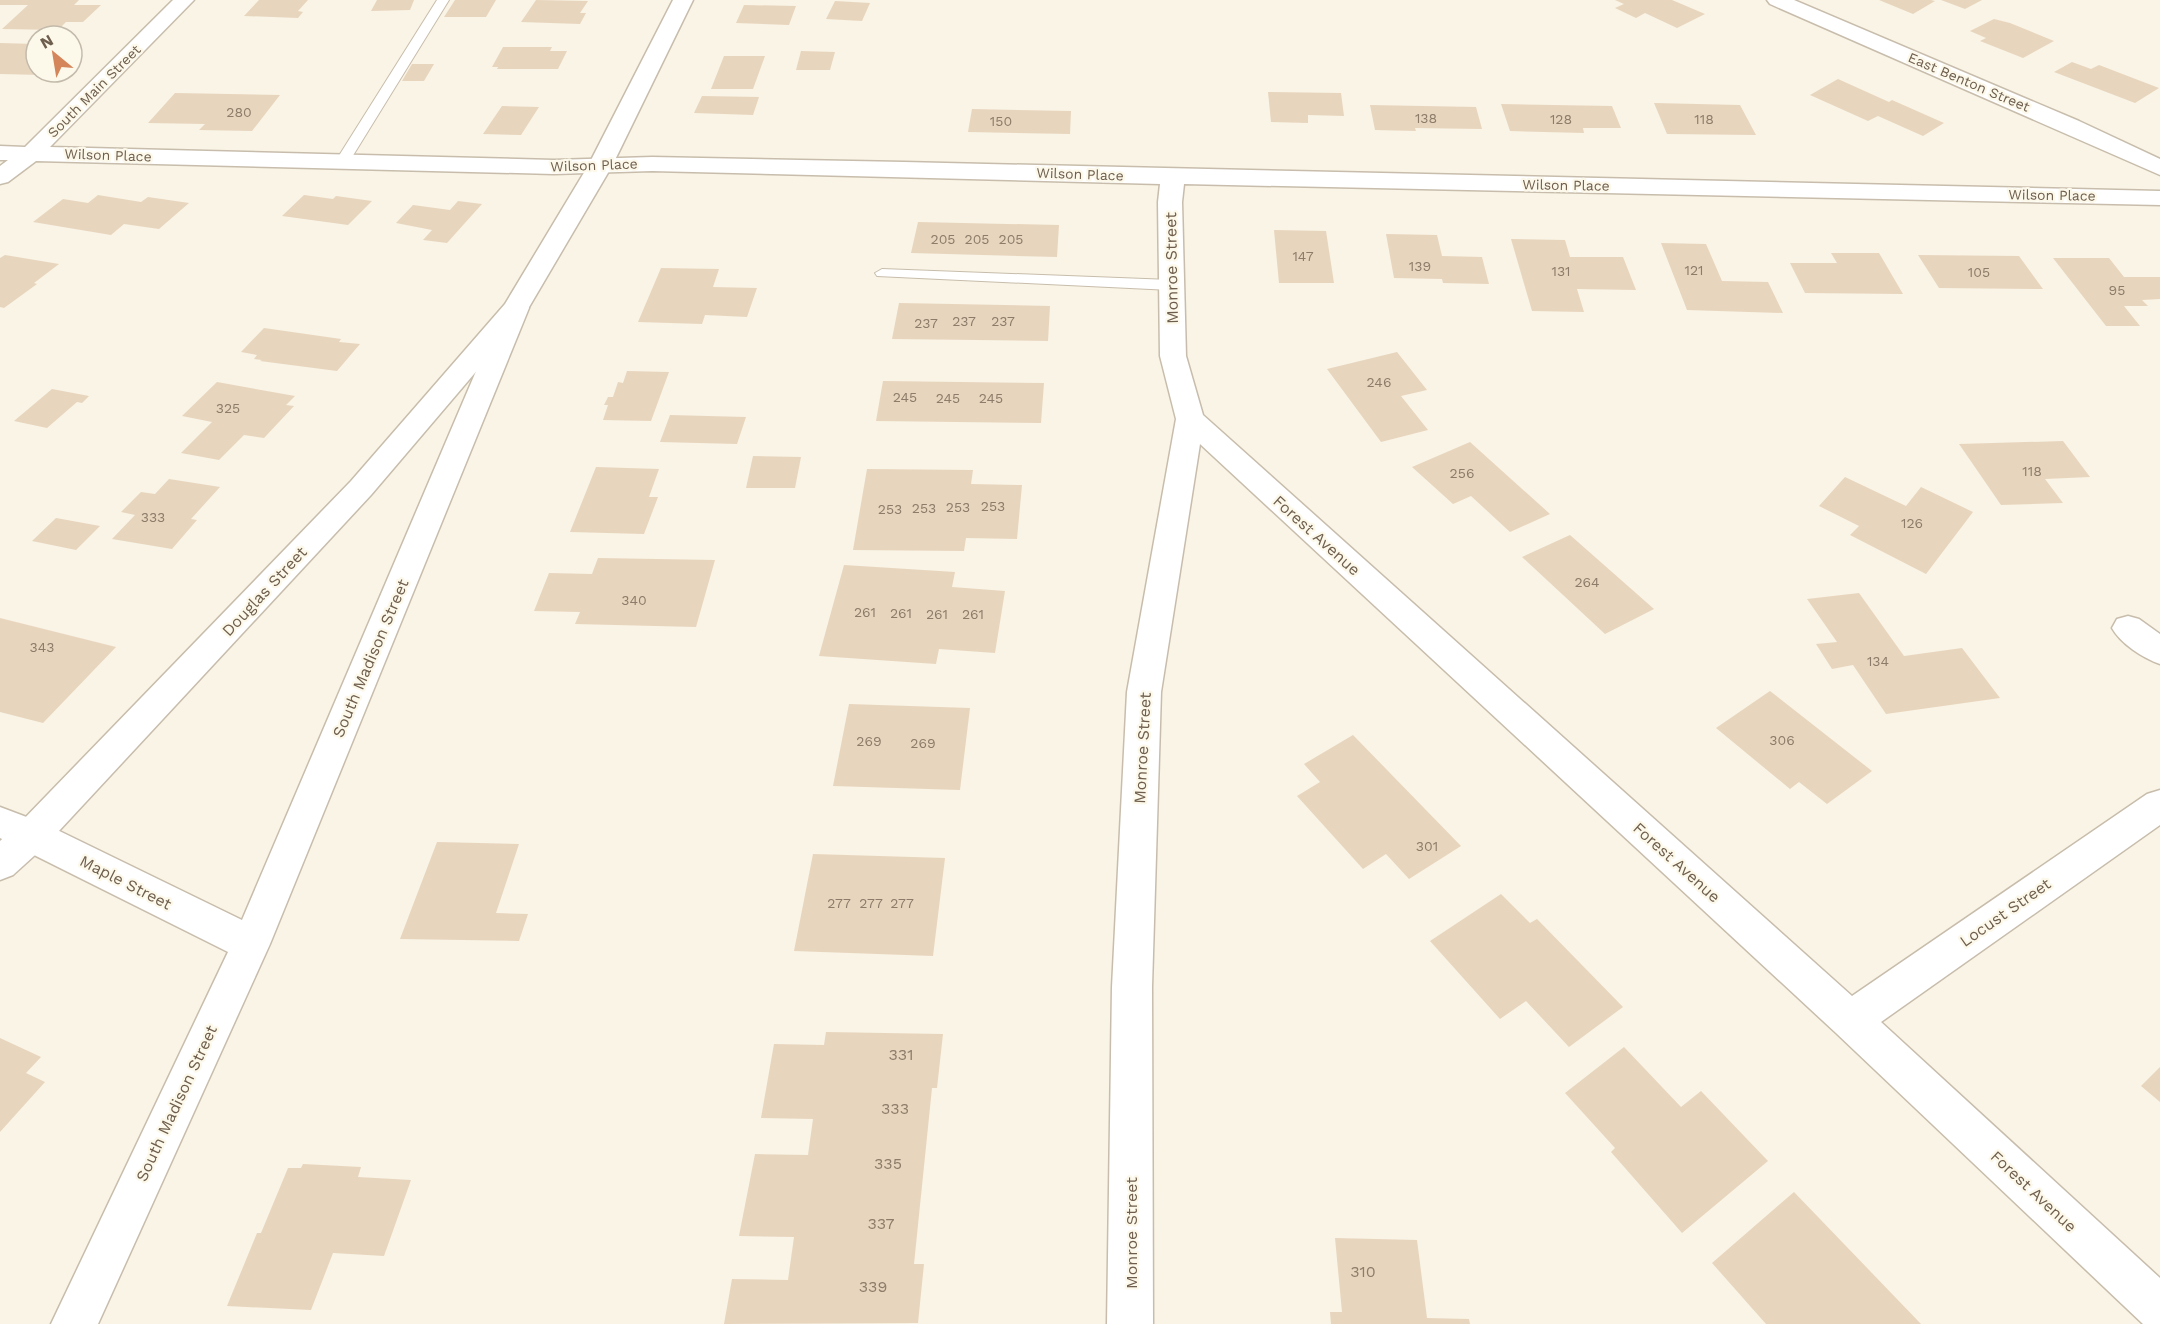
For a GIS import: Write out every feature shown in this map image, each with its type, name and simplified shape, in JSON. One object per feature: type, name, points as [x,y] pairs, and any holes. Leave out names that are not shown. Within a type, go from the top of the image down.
[{"type":"street","name":"South Main Street","points":[[0,177],[32,153],[184,0]]},
{"type":"street","name":"South Madison Street","points":[[74,1324],[251,944],[516,308],[600,166],[683,0]]},
{"type":"street","name":"East Benton Street","points":[[1777,0],[2072,126],[2160,168]]},
{"type":"street","name":"Wilson Place","points":[[0,153],[554,167],[652,164],[893,168],[1173,177],[2160,198]]},
{"type":"street","name":"Monroe Street","points":[[1130,1324],[1132,987],[1144,692],[1190,418],[1173,356],[1170,202],[1173,177]]},
{"type":"street","name":"Douglas Street","points":[[0,864],[16,829],[361,489],[516,308]]},
{"type":"street","name":"Forest Avenue","points":[[1190,418],[1850,1020],[2160,1309]]},
{"type":"street","points":[[2128,628],[2160,651]]},
{"type":"street","name":"Locust Street","points":[[1850,1020],[2160,805]]},
{"type":"street","name":"Maple Street","points":[[16,829],[251,944]]},
{"type":"lane","points":[[342,162],[443,0]]},
{"type":"lane","points":[[882,273],[1171,285]]},
{"type":"building","points":[[0,0],[79,0],[74,5],[101,5],[83,22],[24,24],[24,29],[2,29],[28,5],[0,5]]},
{"type":"building","points":[[259,0],[308,0],[298,11],[303,12],[298,18],[244,16]]},
{"type":"building","points":[[377,0],[414,0],[410,10],[371,11]]},
{"type":"building","points":[[455,0],[496,0],[486,17],[444,17]]},
{"type":"building","points":[[536,0],[588,1],[580,13],[586,13],[580,24],[521,22]]},
{"type":"building","points":[[1615,0],[1672,0],[1705,14],[1677,28],[1645,13],[1636,18],[1615,8],[1624,4]]},
{"type":"building","points":[[1879,0],[1931,0],[1935,1],[1913,14]]},
{"type":"building","points":[[1941,0],[1982,0],[1965,9]]},
{"type":"building","points":[[835,1],[870,3],[862,21],[826,19]]},
{"type":"building","points":[[744,5],[796,6],[789,25],[736,23]]},
{"type":"building","points":[[1994,19],[2054,41],[2023,58],[1980,41],[1986,38],[1970,31]]},
{"type":"building","points":[[0,43],[24,44],[24,75],[0,74]]},
{"type":"building","points":[[503,47],[552,47],[550,51],[567,51],[558,69],[497,69],[498,67],[492,67]]},
{"type":"building","points":[[801,51],[835,52],[830,70],[796,70]]},
{"type":"building","points":[[724,56],[765,56],[753,89],[711,89]]},
{"type":"building","points":[[2072,62],[2091,69],[2099,65],[2159,88],[2135,103],[2054,72]]},
{"type":"building","points":[[412,64],[434,64],[424,81],[402,81]]},
{"type":"building","points":[[1838,79],[1944,123],[1923,136],[1878,116],[1868,121],[1810,95]]},
{"type":"building","points":[[1268,92],[1341,93],[1344,116],[1308,115],[1308,123],[1271,122]]},
{"type":"building","points":[[175,93],[280,95],[252,131],[199,130],[205,124],[148,123]]},
{"type":"building","points":[[702,96],[759,97],[753,115],[694,113]]},
{"type":"building","points":[[1654,103],[1740,105],[1756,135],[1667,134]]},
{"type":"building","points":[[1501,104],[1612,106],[1621,128],[1583,128],[1584,133],[1510,131]]},
{"type":"building","points":[[1370,105],[1476,107],[1482,129],[1375,130]]},
{"type":"building","points":[[502,106],[539,107],[521,135],[483,134]]},
{"type":"building","points":[[972,109],[1071,111],[1070,134],[968,132]]},
{"type":"building","points":[[98,195],[141,202],[148,197],[189,203],[159,229],[124,224],[111,235],[33,222],[63,199],[88,203]]},
{"type":"building","points":[[304,195],[333,199],[336,196],[372,201],[348,225],[282,216]]},
{"type":"building","points":[[458,201],[482,204],[447,243],[423,240],[432,230],[396,223],[413,205],[450,210]]},
{"type":"building","points":[[918,222],[1059,225],[1057,257],[911,253]]},
{"type":"building","points":[[1274,230],[1326,231],[1334,283],[1279,283]]},
{"type":"building","points":[[1386,234],[1437,235],[1442,256],[1482,257],[1489,284],[1443,283],[1442,279],[1394,278]]},
{"type":"building","points":[[1511,239],[1565,240],[1570,257],[1623,257],[1636,290],[1577,289],[1584,312],[1532,311]]},
{"type":"building","points":[[1661,243],[1706,244],[1722,281],[1768,282],[1783,313],[1687,310]]},
{"type":"building","points":[[1831,253],[1879,253],[1903,294],[1805,293],[1790,263],[1837,263]]},
{"type":"building","points":[[5,255],[59,264],[34,283],[37,284],[4,308],[0,307],[0,258]]},
{"type":"building","points":[[1918,255],[2019,256],[2043,289],[1939,288]]},
{"type":"building","points":[[2053,258],[2109,258],[2124,277],[2160,277],[2160,299],[2142,300],[2148,306],[2124,306],[2140,326],[2106,326]]},
{"type":"building","points":[[661,268],[719,269],[713,287],[757,288],[747,317],[705,315],[702,324],[638,322]]},
{"type":"building","points":[[899,303],[1050,306],[1048,341],[892,339]]},
{"type":"building","points":[[264,328],[341,339],[339,342],[360,344],[337,371],[260,361],[262,360],[254,359],[257,355],[241,352]]},
{"type":"building","points":[[1397,352],[1427,390],[1401,396],[1428,430],[1381,442],[1327,369]]},
{"type":"building","points":[[627,371],[669,372],[651,421],[603,420],[608,405],[604,405],[608,397],[613,397],[618,382],[623,383]]},
{"type":"building","points":[[883,381],[1044,383],[1041,423],[876,421]]},
{"type":"building","points":[[217,382],[295,396],[286,405],[294,406],[264,438],[244,435],[219,460],[181,453],[212,422],[182,416]]},
{"type":"building","points":[[52,389],[89,396],[82,403],[77,402],[47,428],[14,421]]},
{"type":"building","points":[[670,415],[746,417],[737,444],[660,442]]},
{"type":"building","points":[[2063,441],[2090,477],[2045,479],[2063,503],[2001,505],[1959,444]]},
{"type":"building","points":[[1470,442],[1550,514],[1510,532],[1471,496],[1453,504],[1412,467]]},
{"type":"building","points":[[753,456],[801,457],[795,488],[746,488]]},
{"type":"building","points":[[596,467],[659,469],[649,497],[658,497],[644,534],[570,532]]},
{"type":"building","points":[[867,469],[973,470],[971,484],[1022,485],[1017,539],[966,538],[964,551],[853,550]]},
{"type":"building","points":[[1845,477],[1906,506],[1921,487],[1973,512],[1926,574],[1850,535],[1859,526],[1819,506]]},
{"type":"building","points":[[169,479],[220,487],[191,519],[197,520],[172,549],[112,539],[135,515],[121,512],[141,492],[155,494]]},
{"type":"building","points":[[56,518],[100,526],[76,550],[32,541]]},
{"type":"building","points":[[1570,535],[1654,609],[1605,634],[1522,557]]},
{"type":"building","points":[[598,558],[715,560],[696,627],[575,624],[580,612],[534,611],[549,573],[592,574]]},
{"type":"building","points":[[844,565],[955,572],[952,587],[1005,591],[995,653],[939,649],[936,664],[819,656]]},
{"type":"building","points":[[1859,593],[1904,656],[1962,648],[2000,698],[1886,714],[1853,665],[1832,669],[1816,644],[1837,642],[1807,599]]},
{"type":"building","points":[[0,618],[116,647],[43,723],[0,712]]},
{"type":"building","points":[[1770,691],[1872,771],[1827,804],[1799,782],[1790,789],[1716,728]]},
{"type":"building","points":[[849,704],[970,708],[960,790],[833,786]]},
{"type":"building","points":[[1353,735],[1461,846],[1409,879],[1386,854],[1363,869],[1297,796],[1320,782],[1304,764]]},
{"type":"building","points":[[437,842],[519,844],[496,913],[528,914],[519,941],[400,939]]},
{"type":"building","points":[[813,854],[945,858],[933,956],[794,951]]},
{"type":"building","points":[[1501,894],[1530,923],[1537,919],[1623,1007],[1569,1047],[1526,1001],[1500,1019],[1430,941]]},
{"type":"building","points":[[826,1032],[943,1034],[937,1088],[932,1088],[914,1264],[924,1264],[918,1323],[724,1324],[732,1279],[788,1280],[794,1237],[739,1236],[755,1154],[808,1155],[813,1119],[761,1118],[774,1044],[824,1045]]},
{"type":"building","points":[[0,1038],[41,1057],[26,1073],[45,1082],[0,1132]]},
{"type":"building","points":[[1624,1047],[1681,1107],[1701,1091],[1768,1161],[1682,1233],[1611,1152],[1615,1148],[1565,1093]]},
{"type":"building","points":[[2160,1067],[2160,1102],[2141,1086]]},
{"type":"building","points":[[303,1164],[361,1167],[358,1177],[411,1180],[384,1256],[333,1253],[311,1310],[227,1306],[257,1233],[261,1233],[288,1168],[301,1168]]},
{"type":"building","points":[[1794,1192],[1921,1324],[1766,1324],[1712,1263]]},
{"type":"building","points":[[1335,1238],[1417,1240],[1427,1318],[1469,1319],[1470,1324],[1331,1324],[1330,1312],[1342,1312]]}]
